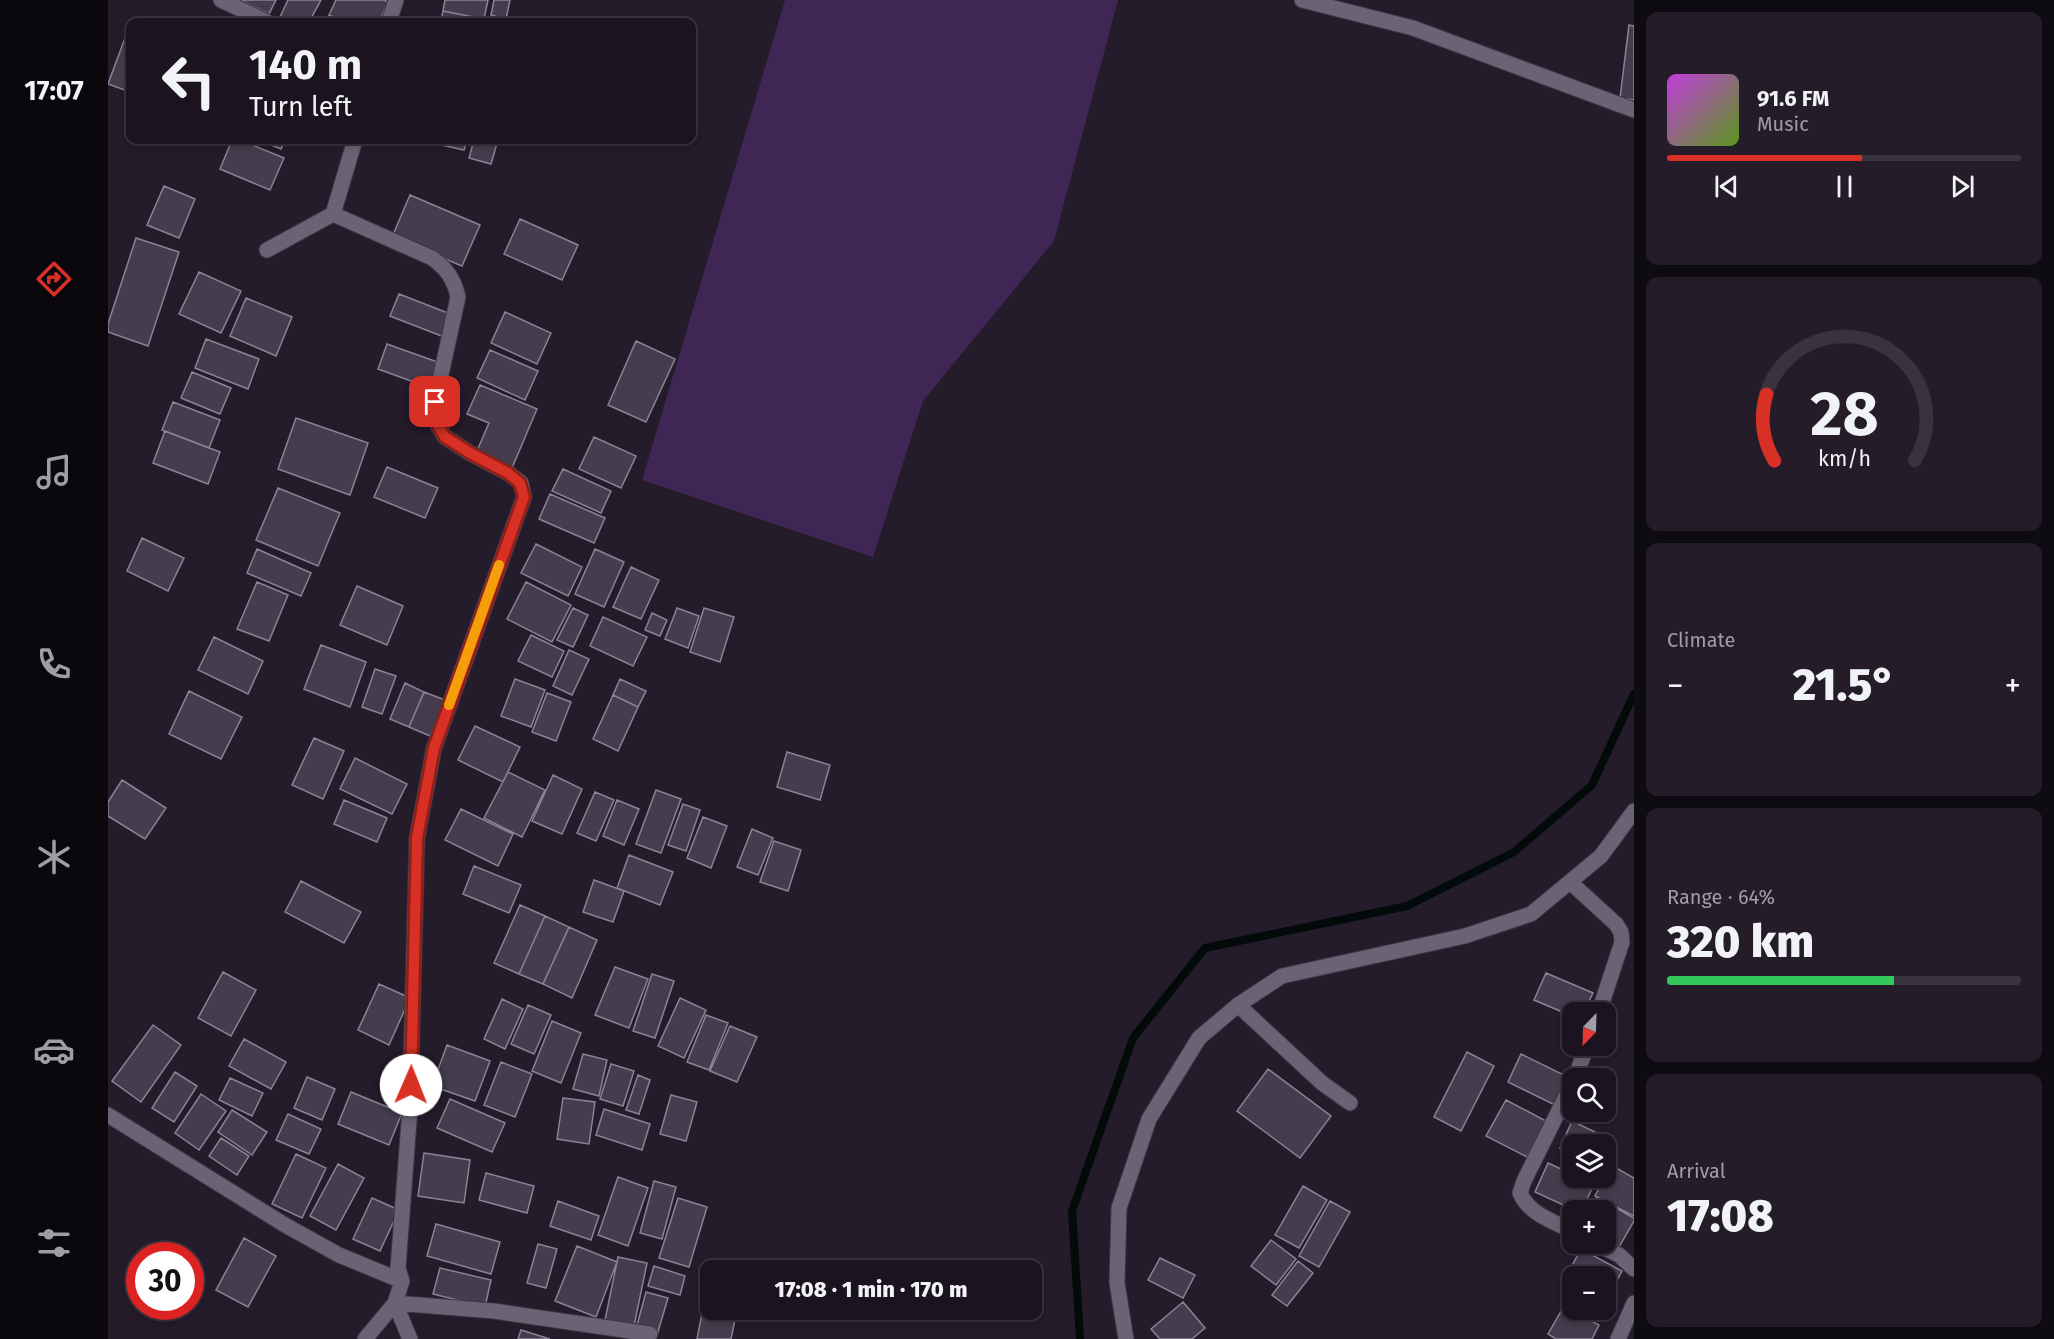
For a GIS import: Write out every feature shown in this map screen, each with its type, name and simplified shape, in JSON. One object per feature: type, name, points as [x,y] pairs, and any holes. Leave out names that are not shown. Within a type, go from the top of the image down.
[{"type":"street","points":[[221,0],[259,18]]},
{"type":"street","points":[[390,18],[396,0]]},
{"type":"street","points":[[1302,0],[1413,27],[1634,110]]},
{"type":"street","points":[[267,250],[333,214],[354,144]]},
{"type":"street","points":[[333,214],[432,258],[446,269],[455,283],[458,297],[435,402],[434,419],[445,437],[520,483],[524,497],[434,748],[417,838],[410,1108],[398,1268],[402,1281],[395,1303],[365,1339]]},
{"type":"street","points":[[1126,1339],[1117,1283],[1119,1208],[1149,1119],[1199,1038],[1238,1005],[1282,976],[1465,936],[1531,914],[1601,856],[1634,811]]},
{"type":"street","points":[[1570,882],[1616,924],[1621,932],[1622,942],[1602,1002]]},
{"type":"street","points":[[1238,1005],[1322,1083],[1350,1103]]},
{"type":"street","points":[[1562,1104],[1520,1193],[1525,1203],[1536,1212],[1562,1226]]},
{"type":"street","points":[[108,1115],[294,1230],[339,1255],[402,1281]]},
{"type":"street","points":[[1616,1254],[1634,1269]]},
{"type":"street","points":[[395,1303],[494,1311],[650,1334]]},
{"type":"street","points":[[395,1303],[410,1339]]},
{"type":"street","points":[[1618,1339],[1634,1303]]},
{"type":"shaded area","points":[[785,0],[1118,0],[1054,241],[923,401],[873,557],[642,480]]},
{"type":"building","points":[[240,0],[276,0],[269,14]]},
{"type":"building","points":[[288,0],[321,0],[311,18],[279,18]]},
{"type":"building","points":[[336,0],[384,0],[388,2],[381,18],[336,18],[329,15]]},
{"type":"building","points":[[445,0],[488,0],[484,18],[443,11]]},
{"type":"building","points":[[494,0],[510,0],[506,18],[491,15]]},
{"type":"building","points":[[443,11],[479,18],[442,18]]},
{"type":"building","points":[[1629,25],[1634,26],[1634,100],[1620,98]]},
{"type":"building","points":[[126,35],[126,91],[108,84]]},
{"type":"building","points":[[230,144],[250,144],[284,158],[270,190],[220,169]]},
{"type":"building","points":[[269,144],[283,144],[281,149]]},
{"type":"building","points":[[437,144],[466,144],[464,150]]},
{"type":"building","points":[[473,144],[497,144],[491,164],[469,158]]},
{"type":"building","points":[[164,186],[195,199],[179,238],[147,225]]},
{"type":"building","points":[[410,195],[480,225],[462,266],[392,237]]},
{"type":"building","points":[[520,219],[578,245],[562,280],[504,254]]},
{"type":"building","points":[[136,238],[179,252],[148,346],[108,332],[108,324]]},
{"type":"building","points":[[199,272],[241,291],[221,333],[179,314]]},
{"type":"building","points":[[399,294],[453,315],[444,337],[390,316]]},
{"type":"building","points":[[246,298],[292,317],[276,356],[230,336]]},
{"type":"building","points":[[505,312],[551,333],[537,364],[491,343]]},
{"type":"building","points":[[206,339],[259,359],[248,389],[195,368]]},
{"type":"building","points":[[636,341],[675,359],[646,422],[608,405]]},
{"type":"building","points":[[387,344],[443,364],[433,389],[378,369]]},
{"type":"building","points":[[490,350],[538,371],[525,400],[477,378]]},
{"type":"building","points":[[192,372],[231,388],[220,414],[181,398]]},
{"type":"building","points":[[480,385],[537,409],[512,468],[476,453],[489,423],[467,414]]},
{"type":"building","points":[[173,402],[220,420],[209,448],[162,430]]},
{"type":"building","points":[[296,418],[368,443],[350,495],[278,469]]},
{"type":"building","points":[[165,431],[220,452],[208,484],[153,463]]},
{"type":"building","points":[[594,437],[636,456],[621,488],[579,469]]},
{"type":"building","points":[[387,467],[438,488],[425,518],[374,497]]},
{"type":"building","points":[[563,469],[611,491],[601,513],[552,491]]},
{"type":"building","points":[[278,488],[340,513],[318,566],[256,540]]},
{"type":"building","points":[[550,494],[605,518],[594,543],[539,519]]},
{"type":"building","points":[[142,538],[184,558],[168,591],[127,571]]},
{"type":"building","points":[[536,544],[582,567],[568,596],[521,573]]},
{"type":"building","points":[[257,549],[311,573],[301,596],[247,573]]},
{"type":"building","points":[[595,549],[624,562],[604,607],[575,594]]},
{"type":"building","points":[[631,567],[659,580],[641,619],[613,607]]},
{"type":"building","points":[[257,582],[288,595],[269,641],[237,629]]},
{"type":"building","points":[[526,582],[571,605],[552,642],[507,619]]},
{"type":"building","points":[[357,586],[403,606],[387,645],[340,625]]},
{"type":"building","points":[[573,608],[588,615],[573,647],[557,640]]},
{"type":"building","points":[[677,608],[699,616],[688,648],[665,639]]},
{"type":"building","points":[[704,608],[734,617],[720,662],[690,652]]},
{"type":"building","points":[[652,613],[667,620],[660,636],[645,630]]},
{"type":"building","points":[[603,617],[647,637],[633,666],[590,646]]},
{"type":"building","points":[[531,635],[564,651],[552,677],[518,661]]},
{"type":"building","points":[[214,637],[263,661],[248,694],[198,670]]},
{"type":"building","points":[[321,645],[366,662],[350,707],[304,689]]},
{"type":"building","points":[[569,650],[589,659],[572,695],[553,686]]},
{"type":"building","points":[[375,669],[396,676],[382,714],[362,707]]},
{"type":"building","points":[[515,679],[545,690],[531,727],[501,716]]},
{"type":"building","points":[[620,679],[646,691],[638,707],[613,695]]},
{"type":"building","points":[[405,683],[424,692],[409,727],[390,719]]},
{"type":"building","points":[[189,691],[242,717],[221,759],[169,734]]},
{"type":"building","points":[[424,692],[445,700],[430,736],[409,727]]},
{"type":"building","points":[[547,693],[571,702],[556,741],[532,732]]},
{"type":"building","points":[[613,695],[638,707],[618,751],[593,739]]},
{"type":"building","points":[[475,726],[520,747],[503,782],[458,760]]},
{"type":"building","points":[[314,738],[344,751],[323,799],[292,785]]},
{"type":"building","points":[[787,752],[830,765],[820,800],[777,787]]},
{"type":"building","points":[[355,758],[407,784],[392,814],[340,789]]},
{"type":"building","points":[[508,772],[545,790],[522,837],[484,818]]},
{"type":"building","points":[[553,775],[582,789],[562,834],[532,821]]},
{"type":"building","points":[[122,780],[166,808],[145,839],[108,816],[108,802]]},
{"type":"building","points":[[656,790],[681,799],[661,853],[636,844]]},
{"type":"building","points":[[595,792],[614,800],[596,841],[577,833]]},
{"type":"building","points":[[344,800],[387,818],[377,842],[334,824]]},
{"type":"building","points":[[617,800],[639,809],[624,845],[603,836]]},
{"type":"building","points":[[683,804],[700,810],[686,851],[668,845]]},
{"type":"building","points":[[461,809],[513,834],[498,866],[445,840]]},
{"type":"building","points":[[703,817],[727,826],[711,868],[687,858]]},
{"type":"building","points":[[752,829],[773,838],[758,875],[737,867]]},
{"type":"building","points":[[774,841],[801,850],[788,891],[760,882]]},
{"type":"building","points":[[629,855],[673,872],[660,905],[617,888]]},
{"type":"building","points":[[474,866],[521,885],[509,913],[463,894]]},
{"type":"building","points":[[594,880],[624,891],[613,922],[583,912]]},
{"type":"building","points":[[301,881],[361,912],[344,943],[285,912]]},
{"type":"building","points":[[520,905],[545,916],[519,974],[494,963]]},
{"type":"building","points":[[545,916],[569,927],[543,984],[519,974]]},
{"type":"building","points":[[569,927],[597,940],[572,998],[543,984]]},
{"type":"building","points":[[615,967],[648,979],[629,1028],[595,1015]]},
{"type":"building","points":[[223,972],[256,990],[231,1036],[198,1018]]},
{"type":"building","points":[[1546,973],[1593,993],[1589,1002],[1562,1002],[1562,1012],[1534,1000]]},
{"type":"building","points":[[652,974],[674,981],[655,1038],[633,1031]]},
{"type":"building","points":[[379,984],[410,998],[389,1045],[358,1030]]},
{"type":"building","points":[[680,998],[706,1010],[684,1058],[658,1046]]},
{"type":"building","points":[[502,999],[523,1009],[505,1049],[484,1039]]},
{"type":"building","points":[[528,1005],[551,1015],[534,1054],[511,1044]]},
{"type":"building","points":[[706,1015],[728,1023],[709,1070],[687,1062]]},
{"type":"building","points":[[552,1021],[581,1033],[561,1083],[532,1071]]},
{"type":"building","points":[[153,1025],[181,1045],[141,1102],[112,1081]]},
{"type":"building","points":[[730,1026],[757,1037],[737,1082],[710,1071]]},
{"type":"building","points":[[244,1039],[286,1062],[271,1089],[229,1066]]},
{"type":"building","points":[[447,1045],[490,1061],[475,1101],[432,1086]]},
{"type":"building","points":[[1467,1052],[1494,1066],[1461,1131],[1434,1117]]},
{"type":"building","points":[[583,1054],[607,1060],[599,1096],[573,1089]]},
{"type":"building","points":[[1521,1054],[1562,1074],[1562,1095],[1557,1106],[1508,1082]]},
{"type":"building","points":[[501,1062],[532,1074],[515,1117],[484,1105]]},
{"type":"building","points":[[611,1064],[634,1071],[623,1106],[600,1099]]},
{"type":"building","points":[[1268,1069],[1331,1116],[1300,1158],[1237,1111]]},
{"type":"building","points":[[175,1072],[197,1086],[174,1122],[152,1108]]},
{"type":"building","points":[[638,1075],[650,1080],[639,1114],[626,1110]]},
{"type":"building","points":[[307,1077],[335,1089],[322,1120],[294,1108]]},
{"type":"building","points":[[230,1078],[263,1093],[252,1116],[219,1100]]},
{"type":"building","points":[[351,1092],[402,1113],[389,1145],[338,1124]]},
{"type":"building","points":[[201,1094],[226,1111],[199,1150],[175,1133]]},
{"type":"building","points":[[671,1095],[697,1102],[686,1141],[660,1134]]},
{"type":"building","points":[[563,1098],[595,1102],[589,1144],[557,1139]]},
{"type":"building","points":[[450,1099],[505,1123],[492,1152],[437,1128]]},
{"type":"building","points":[[1506,1100],[1546,1121],[1527,1157],[1486,1136]]},
{"type":"building","points":[[604,1109],[650,1124],[642,1150],[596,1135]]},
{"type":"building","points":[[232,1110],[267,1132],[252,1155],[218,1132]]},
{"type":"building","points":[[288,1114],[321,1129],[309,1154],[276,1140]]},
{"type":"building","points":[[1572,1122],[1574,1122],[1599,1134],[1566,1134]]},
{"type":"building","points":[[221,1138],[249,1156],[237,1175],[209,1156]]},
{"type":"building","points":[[424,1153],[470,1160],[464,1203],[418,1196]]},
{"type":"building","points":[[296,1154],[326,1168],[302,1218],[272,1204]]},
{"type":"building","points":[[1548,1163],[1562,1169],[1562,1188],[1592,1188],[1587,1200],[1562,1200],[1562,1204],[1535,1192]]},
{"type":"building","points":[[338,1164],[364,1178],[336,1230],[310,1216]]},
{"type":"building","points":[[1616,1168],[1634,1178],[1634,1216],[1616,1207],[1616,1200],[1603,1200],[1595,1196],[1599,1188],[1616,1188]]},
{"type":"building","points":[[486,1173],[534,1186],[527,1213],[479,1200]]},
{"type":"building","points":[[618,1177],[648,1188],[628,1246],[598,1235]]},
{"type":"building","points":[[654,1181],[676,1187],[662,1239],[640,1233]]},
{"type":"building","points":[[1303,1186],[1327,1200],[1299,1248],[1275,1235]]},
{"type":"building","points":[[372,1198],[399,1210],[380,1251],[353,1239]]},
{"type":"building","points":[[678,1198],[707,1207],[689,1267],[659,1258]]},
{"type":"building","points":[[558,1201],[599,1216],[591,1240],[550,1226]]},
{"type":"building","points":[[1330,1201],[1350,1212],[1319,1267],[1299,1256]]},
{"type":"building","points":[[1616,1208],[1634,1218],[1619,1247],[1616,1245]]},
{"type":"building","points":[[436,1224],[500,1242],[491,1274],[427,1256]]},
{"type":"building","points":[[244,1238],[276,1256],[248,1307],[216,1290]]},
{"type":"building","points":[[1271,1240],[1296,1259],[1276,1285],[1251,1266]]},
{"type":"building","points":[[538,1244],[557,1249],[546,1288],[527,1283]]},
{"type":"building","points":[[577,1246],[617,1262],[596,1317],[555,1301]]},
{"type":"building","points":[[1578,1254],[1590,1254],[1613,1266],[1572,1266]]},
{"type":"building","points":[[618,1257],[647,1263],[634,1326],[605,1320]]},
{"type":"building","points":[[1160,1258],[1195,1275],[1183,1298],[1148,1280]]},
{"type":"building","points":[[1298,1261],[1313,1273],[1287,1306],[1272,1295]]},
{"type":"building","points":[[654,1266],[685,1276],[680,1295],[648,1286]]},
{"type":"building","points":[[440,1268],[491,1280],[485,1307],[433,1294]]},
{"type":"building","points":[[1616,1268],[1622,1271],[1616,1282]]},
{"type":"building","points":[[646,1292],[668,1298],[657,1335],[636,1329]]},
{"type":"building","points":[[1183,1302],[1205,1328],[1192,1339],[1160,1339],[1151,1329]]},
{"type":"building","points":[[1562,1310],[1562,1320],[1590,1320],[1599,1325],[1592,1339],[1556,1339],[1548,1334]]},
{"type":"building","points":[[701,1320],[735,1320],[731,1339],[697,1339]]},
{"type":"building","points":[[521,1330],[550,1339],[518,1339]]},
{"type":"waterway","points":[[1080,1339],[1072,1211],[1133,1038],[1205,948],[1407,906],[1514,852],[1592,785],[1634,694]]},
{"type":"slow traffic","points":[[449,705],[499,565]]},
{"type":"route","points":[[411,1085],[417,838],[434,748],[524,497],[520,483],[508,473],[445,437],[434,419],[435,402]]}]
